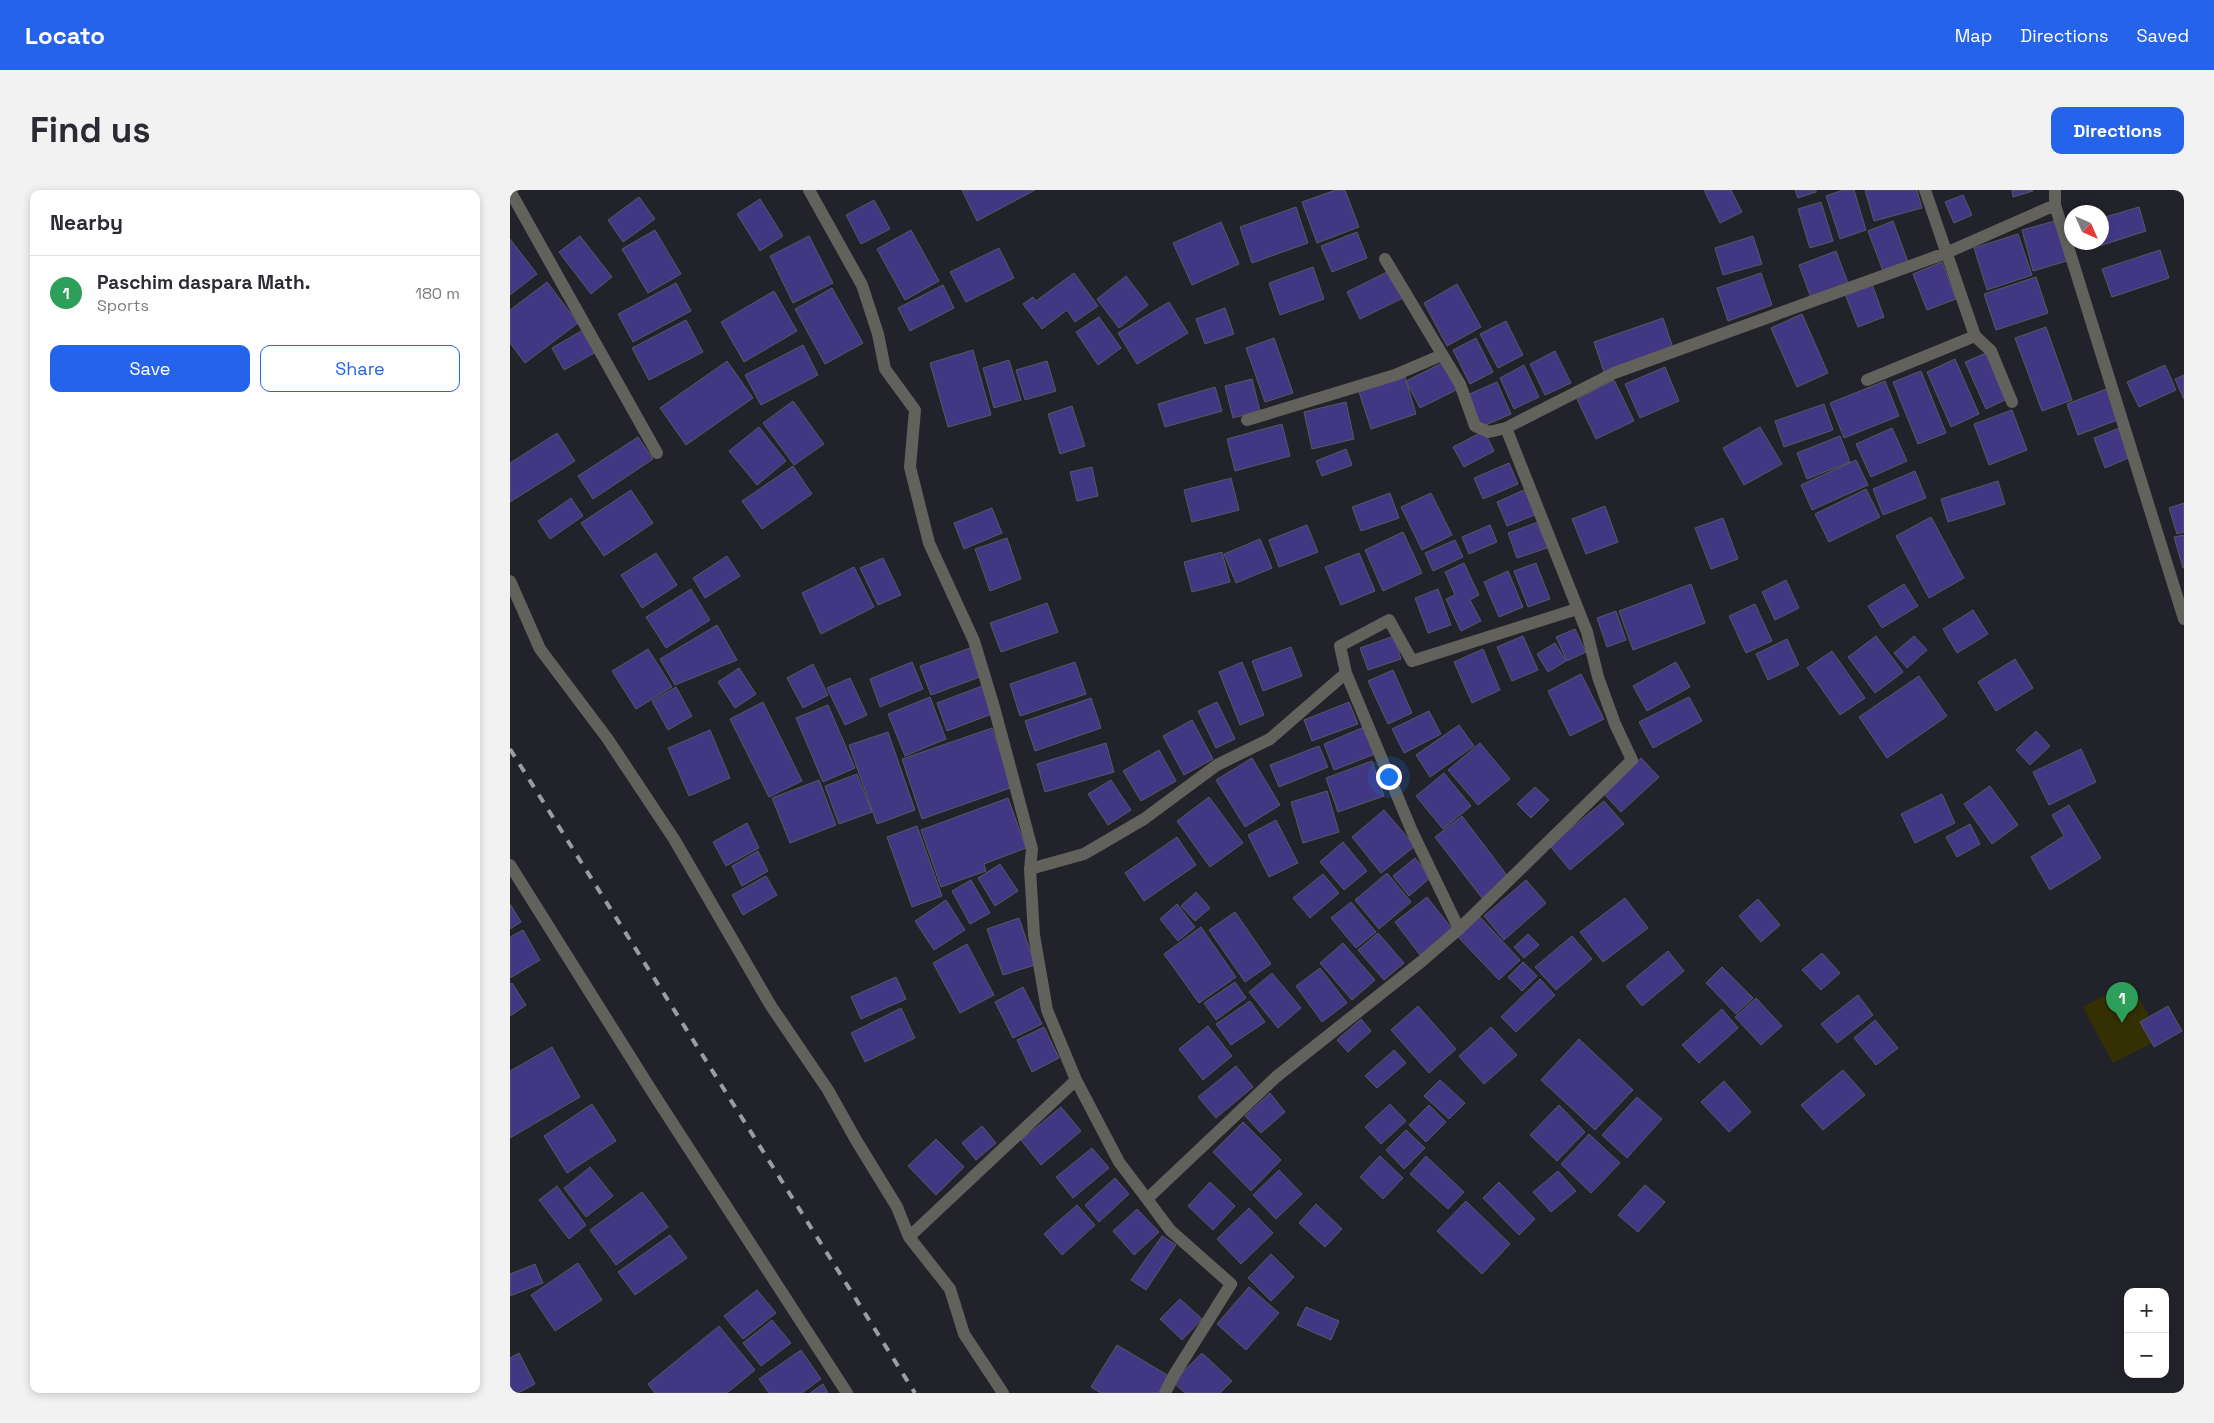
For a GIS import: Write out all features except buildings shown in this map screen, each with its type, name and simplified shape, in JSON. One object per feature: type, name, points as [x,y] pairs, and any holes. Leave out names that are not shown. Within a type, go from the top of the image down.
[{"type":"street","points":[[809,190],[862,284],[878,334],[885,369],[915,410],[910,467],[929,543],[974,641],[1032,849],[1030,869],[1034,935],[1047,1010],[1076,1080],[1119,1162],[1170,1230],[1231,1284],[1174,1374],[1165,1393]]},
{"type":"street","points":[[1925,190],[1975,336],[1992,351],[2012,402]]},
{"type":"street","points":[[2055,190],[2055,205],[2184,619]]},
{"type":"street","points":[[510,191],[657,453]]},
{"type":"street","points":[[1385,259],[1460,384],[1475,426],[1489,432],[1506,428],[1614,373],[1946,253],[2055,205]]},
{"type":"street","points":[[1867,380],[1975,336]]},
{"type":"street","points":[[1248,420],[1395,375],[1442,355]]},
{"type":"street","points":[[1147,1199],[1276,1077],[1459,930],[1632,760],[1615,724],[1598,677],[1587,632],[1506,428]]},
{"type":"street","points":[[510,581],[540,649],[607,738],[674,839],[771,1006],[828,1090],[897,1207],[909,1237],[950,1289],[964,1334],[1003,1393]]},
{"type":"street","points":[[1459,930],[1411,829],[1346,673],[1340,646],[1389,620],[1412,661],[1577,609]]},
{"type":"street","points":[[1030,869],[1084,854],[1144,819],[1217,765],[1270,739],[1346,673]]},
{"type":"street","points":[[510,865],[653,1093],[847,1393]]},
{"type":"street","points":[[909,1237],[1076,1080]]},
{"type":"shaded area","points":[[2130,982],[2161,1038],[2113,1063],[2083,1007]]},
{"type":"railway","points":[[510,749],[915,1393]]},
{"type":"place","name":"Paschim daspara Math.","points":[[2122,1023]]}]
